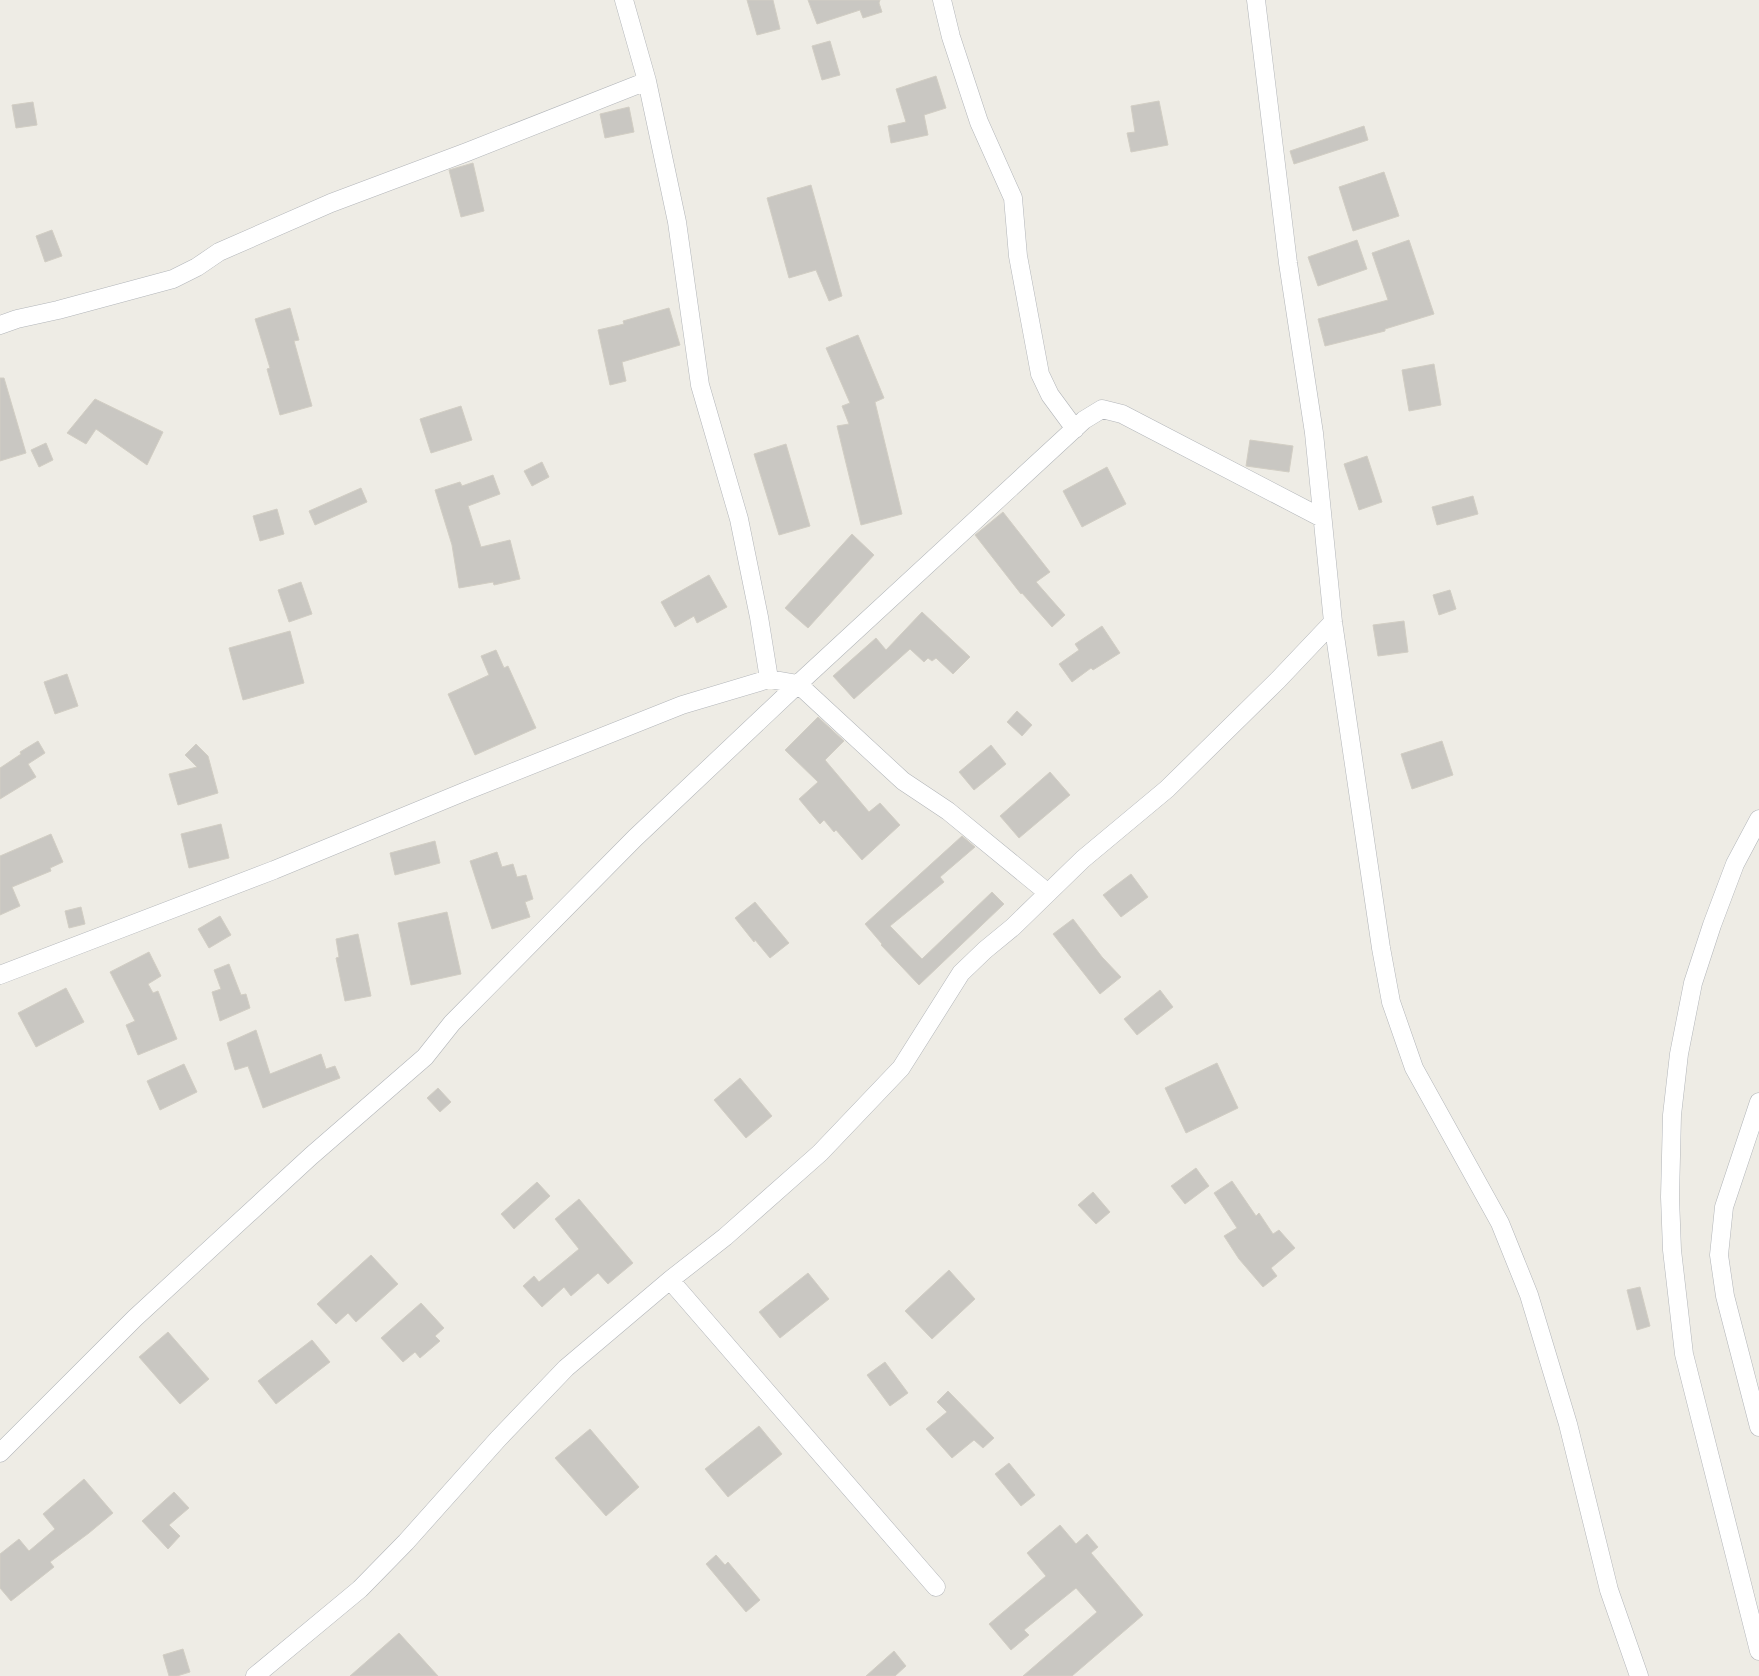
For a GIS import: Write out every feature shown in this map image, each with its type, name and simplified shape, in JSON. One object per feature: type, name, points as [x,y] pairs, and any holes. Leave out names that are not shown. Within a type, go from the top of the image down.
[{"type":"street","points":[[624,0],[647,81],[677,222],[700,385],[739,519],[760,617],[769,679]]},
{"type":"street","points":[[942,0],[951,37],[979,122],[1013,198],[1018,256],[1040,374],[1050,395],[1075,429]]},
{"type":"street","points":[[1256,0],[1288,263],[1314,433],[1333,622],[1381,948],[1391,1002],[1414,1068],[1500,1222],[1526,1287],[1568,1424],[1609,1590],[1640,1676]]},
{"type":"street","points":[[0,325],[18,318],[58,310],[173,278],[197,267],[219,252],[331,203],[647,81]]},
{"type":"street","points":[[0,1453],[135,1318],[311,1156],[425,1057],[452,1023],[635,838],[798,684],[1084,420],[1102,409],[1122,414],[1322,518]]},
{"type":"street","points":[[255,1676],[360,1589],[406,1542],[468,1472],[566,1368],[670,1280],[725,1237],[820,1154],[902,1068],[962,973],[1082,859],[1166,789],[1278,680],[1333,622]]},
{"type":"street","points":[[0,974],[274,870],[682,705],[769,679],[798,684],[903,781],[940,804],[1048,893]]},
{"type":"street","points":[[1759,820],[1735,864],[1693,983],[1679,1054],[1672,1114],[1670,1197],[1672,1250],[1684,1354],[1759,1651]]},
{"type":"street","points":[[1759,1102],[1724,1207],[1719,1255],[1725,1296],[1759,1427]]},
{"type":"street","points":[[670,1280],[936,1587]]},
{"type":"building","points":[[747,0],[773,0],[780,29],[757,35]]},
{"type":"building","points":[[808,0],[880,0],[882,12],[863,18],[860,10],[817,24]]},
{"type":"building","points":[[830,41],[840,75],[822,80],[812,46]]},
{"type":"building","points":[[936,76],[946,108],[924,115],[928,135],[891,143],[888,126],[906,122],[896,89]]},
{"type":"building","points":[[1159,101],[1168,145],[1131,152],[1127,133],[1135,132],[1131,106]]},
{"type":"building","points":[[33,102],[37,125],[16,128],[12,105]]},
{"type":"building","points":[[629,107],[634,132],[605,138],[600,114]]},
{"type":"building","points":[[1364,126],[1368,140],[1294,164],[1290,151]]},
{"type":"building","points":[[473,163],[484,211],[461,217],[449,170]]},
{"type":"building","points":[[1384,172],[1399,216],[1353,231],[1339,187]]},
{"type":"building","points":[[811,185],[842,296],[829,301],[816,270],[789,278],[767,198]]},
{"type":"building","points":[[52,230],[62,256],[45,262],[36,236]]},
{"type":"building","points":[[1357,240],[1367,269],[1318,286],[1308,257]]},
{"type":"building","points":[[1409,240],[1434,314],[1385,329],[1385,331],[1325,346],[1318,319],[1388,300],[1372,253]]},
{"type":"building","points":[[290,308],[299,340],[294,341],[312,406],[280,415],[267,369],[270,368],[255,319]]},
{"type":"building","points":[[669,308],[680,345],[622,362],[626,381],[610,385],[598,330],[624,324],[623,321]]},
{"type":"building","points":[[858,335],[884,398],[875,402],[902,514],[861,525],[837,426],[849,424],[842,406],[850,403],[826,348]]},
{"type":"building","points":[[1434,364],[1441,405],[1409,411],[1402,370]]},
{"type":"building","points":[[0,378],[4,378],[26,453],[0,461]]},
{"type":"building","points":[[95,399],[163,432],[147,465],[96,429],[86,444],[67,433]]},
{"type":"building","points":[[461,406],[472,440],[431,453],[420,419]]},
{"type":"building","points":[[1250,440],[1293,446],[1289,472],[1246,466]]},
{"type":"building","points":[[46,443],[53,460],[39,467],[31,450]]},
{"type":"building","points":[[786,444],[810,526],[779,535],[754,454]]},
{"type":"building","points":[[1367,456],[1382,502],[1359,510],[1344,464]]},
{"type":"building","points":[[542,462],[549,477],[532,486],[524,471]]},
{"type":"building","points":[[1107,467],[1126,504],[1082,527],[1063,491]]},
{"type":"building","points":[[493,475],[500,494],[468,506],[481,547],[510,540],[520,579],[494,585],[493,582],[459,588],[452,545],[435,490],[460,482],[462,486]]},
{"type":"building","points":[[361,488],[367,502],[315,525],[309,511]]},
{"type":"building","points":[[1473,496],[1478,514],[1437,525],[1432,507]]},
{"type":"building","points":[[277,509],[284,534],[260,541],[253,516]]},
{"type":"building","points":[[1003,512],[1050,572],[1036,582],[1065,615],[1052,627],[1021,594],[975,535]]},
{"type":"building","points":[[852,534],[874,555],[808,628],[785,608]]},
{"type":"building","points":[[709,575],[727,607],[697,623],[694,616],[675,627],[661,602]]},
{"type":"building","points":[[301,582],[312,614],[289,622],[278,590]]},
{"type":"building","points":[[1450,590],[1456,609],[1439,615],[1433,595]]},
{"type":"building","points":[[922,612],[970,657],[953,674],[936,658],[932,661],[928,658],[924,662],[910,649],[854,699],[833,676],[876,638],[886,650]]},
{"type":"building","points":[[1404,621],[1408,652],[1378,656],[1373,625]]},
{"type":"building","points":[[1102,626],[1120,653],[1093,670],[1091,668],[1072,682],[1059,664],[1079,650],[1075,644]]},
{"type":"building","points":[[290,631],[304,683],[243,700],[229,648]]},
{"type":"building","points":[[496,650],[504,668],[508,666],[536,728],[475,755],[448,694],[489,675],[481,656]]},
{"type":"building","points":[[67,674],[78,706],[55,714],[44,682]]},
{"type":"building","points":[[1017,711],[1032,725],[1022,736],[1007,722]]},
{"type":"building","points":[[818,717],[844,741],[825,760],[869,812],[880,803],[900,825],[862,860],[836,830],[834,832],[824,820],[820,824],[799,799],[818,782],[785,750]]},
{"type":"building","points":[[38,741],[45,753],[28,764],[36,777],[0,799],[0,768]]},
{"type":"building","points":[[1442,741],[1453,775],[1412,789],[1401,754]]},
{"type":"building","points":[[196,744],[208,756],[218,793],[178,805],[169,774],[197,767],[185,755]]},
{"type":"building","points":[[991,745],[1006,764],[974,790],[959,772]]},
{"type":"building","points":[[1050,772],[1070,795],[1019,838],[1000,816]]},
{"type":"building","points":[[221,824],[229,858],[189,868],[181,834]]},
{"type":"building","points":[[51,834],[63,862],[50,868],[51,871],[12,887],[20,906],[0,915],[0,856]]},
{"type":"building","points":[[962,836],[975,847],[940,877],[944,882],[890,926],[922,959],[992,892],[1004,904],[919,985],[881,945],[865,924]]},
{"type":"building","points":[[435,841],[440,863],[395,875],[390,853]]},
{"type":"building","points":[[497,852],[502,867],[513,864],[517,877],[526,875],[533,899],[525,902],[530,917],[492,929],[470,861]]},
{"type":"building","points":[[1131,874],[1148,897],[1121,917],[1103,895]]},
{"type":"building","points":[[755,902],[789,943],[770,958],[755,940],[754,942],[735,918]]},
{"type":"building","points":[[81,907],[85,924],[69,928],[65,911]]},
{"type":"building","points":[[447,912],[461,974],[411,985],[398,923]]},
{"type":"building","points":[[220,916],[231,935],[209,948],[198,929]]},
{"type":"building","points":[[1073,919],[1102,957],[1121,977],[1100,994],[1053,934]]},
{"type":"building","points":[[358,934],[371,996],[345,1001],[336,958],[339,957],[336,939]]},
{"type":"building","points":[[149,952],[161,976],[148,984],[153,993],[158,991],[177,1039],[138,1055],[126,1025],[135,1021],[110,972]]},
{"type":"building","points":[[229,964],[241,995],[246,994],[250,1008],[220,1021],[212,992],[221,989],[214,970]]},
{"type":"building","points":[[66,988],[84,1022],[36,1047],[18,1013]]},
{"type":"building","points":[[1160,990],[1173,1007],[1137,1035],[1124,1019]]},
{"type":"building","points":[[256,1030],[270,1074],[321,1054],[326,1069],[335,1066],[340,1078],[263,1108],[248,1066],[235,1070],[227,1043]]},
{"type":"building","points":[[1217,1063],[1238,1108],[1186,1133],[1165,1088]]},
{"type":"building","points":[[184,1064],[197,1092],[160,1110],[147,1081]]},
{"type":"building","points":[[740,1078],[772,1116],[746,1138],[714,1100]]},
{"type":"building","points":[[438,1088],[451,1102],[440,1112],[427,1098]]},
{"type":"building","points":[[1196,1168],[1209,1186],[1185,1204],[1171,1186]]},
{"type":"building","points":[[1232,1181],[1256,1216],[1259,1213],[1273,1234],[1279,1230],[1295,1248],[1271,1268],[1277,1276],[1263,1287],[1239,1259],[1224,1236],[1237,1228],[1214,1193]]},
{"type":"building","points":[[537,1182],[550,1196],[514,1229],[501,1214]]},
{"type":"building","points":[[1093,1192],[1110,1212],[1096,1224],[1078,1205]]},
{"type":"building","points":[[579,1199],[633,1263],[608,1284],[598,1273],[571,1296],[564,1287],[542,1307],[523,1286],[534,1276],[539,1282],[579,1249],[555,1219]]},
{"type":"building","points":[[371,1255],[398,1284],[356,1322],[348,1313],[336,1324],[317,1304]]},
{"type":"building","points":[[949,1270],[975,1299],[932,1339],[905,1311]]},
{"type":"building","points":[[808,1273],[829,1299],[780,1338],[759,1312]]},
{"type":"building","points":[[1640,1287],[1650,1326],[1637,1330],[1627,1290]]},
{"type":"building","points":[[421,1303],[444,1328],[435,1336],[440,1341],[420,1358],[415,1352],[403,1362],[381,1338]]},
{"type":"building","points":[[168,1332],[209,1379],[180,1404],[139,1357]]},
{"type":"building","points":[[312,1340],[330,1362],[276,1404],[258,1381]]},
{"type":"building","points":[[885,1362],[908,1393],[890,1406],[867,1375]]},
{"type":"building","points":[[948,1391],[994,1438],[983,1448],[974,1440],[952,1458],[926,1429],[947,1412],[937,1402]]},
{"type":"building","points":[[759,1426],[782,1454],[728,1497],[705,1469]]},
{"type":"building","points":[[590,1429],[639,1487],[606,1516],[555,1458]]},
{"type":"building","points":[[1009,1463],[1035,1495],[1021,1506],[995,1474]]},
{"type":"building","points":[[84,1479],[113,1513],[50,1562],[54,1567],[11,1601],[0,1588],[0,1554],[19,1539],[29,1551],[55,1529],[43,1514]]},
{"type":"building","points":[[174,1492],[189,1508],[169,1525],[180,1536],[168,1549],[142,1521]]},
{"type":"building","points":[[1060,1525],[1076,1544],[1087,1534],[1098,1547],[1091,1553],[1143,1615],[1072,1676],[1023,1676],[1097,1612],[1076,1588],[1024,1630],[1029,1635],[1011,1650],[989,1624],[1046,1576],[1027,1553]]},
{"type":"building","points":[[716,1555],[725,1565],[728,1562],[760,1600],[746,1612],[706,1564]]},
{"type":"building","points":[[399,1633],[438,1676],[350,1676]]},
{"type":"building","points":[[183,1649],[190,1672],[169,1676],[163,1655]]},
{"type":"building","points":[[894,1651],[906,1666],[895,1676],[866,1676]]}]
